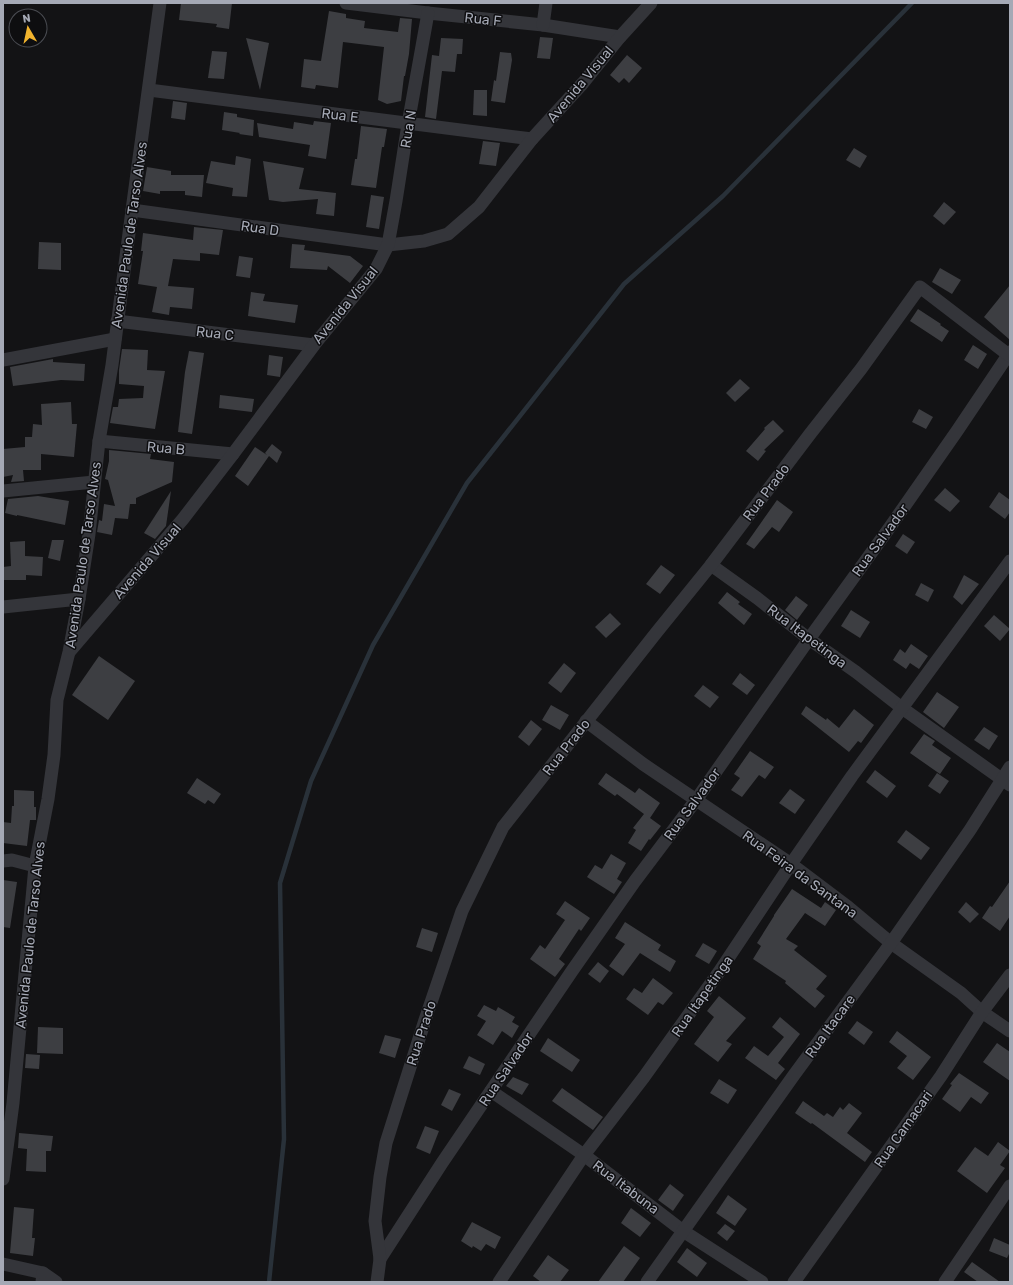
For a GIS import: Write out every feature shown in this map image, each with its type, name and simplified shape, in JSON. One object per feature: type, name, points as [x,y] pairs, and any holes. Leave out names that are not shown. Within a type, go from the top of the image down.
[{"type":"street","name":"Avenida Paulo de Tarso Alves","points":[[3,1179],[8,1104],[35,866],[48,798],[54,755],[57,700],[69,652],[89,534],[99,441],[115,339],[160,3]]},
{"type":"street","name":"Rua F","points":[[346,3],[543,25],[620,37]]},
{"type":"street","points":[[543,25],[546,3]]},
{"type":"street","name":"Avenida Visual","points":[[69,652],[183,519],[314,344],[376,269],[388,245],[424,241],[448,234],[479,207],[532,139],[651,3]]},
{"type":"street","name":"Rua N","points":[[388,245],[428,13]]},
{"type":"street","name":"Rua E","points":[[149,90],[532,139]]},
{"type":"street","name":"Rua D","points":[[132,210],[388,245]]},
{"type":"street","name":"Rua Prado","points":[[378,1282],[380,1259],[374,1221],[386,1143],[425,1020],[462,911],[503,827],[711,565],[860,369],[920,287],[1009,354]]},
{"type":"street","name":"Rua C","points":[[117,322],[314,344]]},
{"type":"street","points":[[3,360],[115,339]]},
{"type":"street","name":"Rua Salvador","points":[[380,1259],[572,971],[635,881],[696,800],[808,639],[895,520],[1009,354]]},
{"type":"street","name":"Rua B","points":[[99,441],[233,454]]},
{"type":"street","points":[[3,491],[94,482]]},
{"type":"street","name":"Rua Itapetinga","points":[[499,1282],[584,1155],[644,1077],[710,984],[852,776],[1010,561]]},
{"type":"street","name":"Rua Itapetinga","points":[[711,565],[757,598],[808,639],[856,672],[902,708],[1006,782]]},
{"type":"street","points":[[3,607],[79,599]]},
{"type":"street","name":"Rua Feira da Santana","points":[[586,721],[643,764],[791,864],[848,907],[891,943],[961,992],[982,1012],[1010,1031]]},
{"type":"street","name":"Rua Itacare","points":[[647,1282],[794,1075],[891,943],[970,830],[1006,782],[1010,767]]},
{"type":"street","points":[[3,861],[12,860],[35,866]]},
{"type":"street","name":"Rua Camacari","points":[[794,1282],[941,1076],[982,1012],[1010,975]]},
{"type":"street","name":"Rua Itabuna","points":[[491,1091],[584,1155],[683,1231],[762,1282]]},
{"type":"street","points":[[945,1282],[1010,1186]]},
{"type":"street","points":[[3,1264],[56,1282]]},
{"type":"building","points":[[181,3],[232,3],[229,29],[216,27],[217,24],[179,20]]},
{"type":"building","points":[[329,11],[346,14],[346,18],[365,21],[364,28],[398,32],[400,18],[412,19],[409,54],[404,76],[401,101],[387,104],[378,100],[384,47],[343,42],[338,88],[316,85],[315,89],[301,87],[304,59],[321,61]]},
{"type":"building","points":[[540,37],[553,38],[550,59],[537,58]]},
{"type":"building","points":[[246,38],[269,43],[260,90]]},
{"type":"building","points":[[441,38],[463,39],[462,54],[457,54],[455,72],[442,71],[436,119],[425,117],[432,55],[439,56]]},
{"type":"building","points":[[212,51],[227,52],[224,79],[208,78]]},
{"type":"building","points":[[500,52],[511,53],[512,60],[505,103],[491,101],[494,80],[496,81]]},
{"type":"building","points":[[627,55],[642,68],[629,83],[624,78],[619,83],[610,75]]},
{"type":"building","points":[[474,90],[487,90],[487,116],[473,115]]},
{"type":"building","points":[[173,101],[187,103],[185,120],[171,118]]},
{"type":"building","points":[[224,112],[237,114],[237,117],[254,120],[253,136],[222,130]]},
{"type":"building","points":[[314,121],[331,123],[326,159],[308,156],[310,145],[259,137],[257,123],[293,129],[294,122],[313,125]]},
{"type":"building","points":[[361,126],[387,129],[384,147],[382,147],[376,188],[351,185],[355,159],[357,159]]},
{"type":"building","points":[[483,141],[500,143],[496,166],[479,164]]},
{"type":"building","points":[[854,148],[867,156],[860,168],[846,160]]},
{"type":"building","points":[[236,156],[251,159],[247,197],[232,196],[233,188],[206,183],[211,161],[235,165]]},
{"type":"building","points":[[263,161],[304,168],[299,189],[336,193],[334,216],[316,214],[318,199],[283,202],[269,200]]},
{"type":"building","points":[[147,167],[171,171],[171,175],[204,175],[202,197],[185,195],[185,191],[160,191],[160,194],[143,191]]},
{"type":"building","points":[[371,195],[384,197],[379,229],[366,227]]},
{"type":"building","points":[[944,202],[956,212],[944,225],[933,216]]},
{"type":"building","points":[[194,227],[223,230],[219,255],[200,253],[200,261],[173,259],[168,286],[194,288],[192,309],[170,307],[169,315],[152,312],[157,287],[138,284],[143,251],[141,251],[143,233],[193,240]]},
{"type":"building","points":[[39,242],[61,243],[61,270],[38,269]]},
{"type":"building","points":[[292,244],[305,245],[304,250],[350,256],[363,266],[350,283],[328,266],[327,270],[290,268]]},
{"type":"building","points":[[239,256],[253,258],[250,278],[236,276]]},
{"type":"building","points":[[940,268],[961,280],[952,294],[932,282]]},
{"type":"building","points":[[1010,285],[1010,340],[984,317]]},
{"type":"building","points":[[251,292],[265,294],[263,301],[298,305],[295,323],[248,316]]},
{"type":"building","points":[[918,309],[949,331],[942,342],[910,321]]},
{"type":"building","points":[[973,345],[987,354],[978,369],[964,360]]},
{"type":"building","points":[[122,349],[148,350],[147,370],[165,371],[155,429],[110,423],[113,407],[118,407],[119,399],[143,398],[144,386],[119,384]]},
{"type":"building","points":[[189,351],[204,353],[192,434],[178,432]]},
{"type":"building","points":[[269,355],[283,357],[280,377],[267,375]]},
{"type":"building","points":[[53,359],[53,362],[85,364],[84,381],[61,380],[13,386],[10,367]]},
{"type":"building","points":[[740,379],[750,388],[735,402],[726,393]]},
{"type":"building","points":[[220,395],[254,399],[252,412],[219,408]]},
{"type":"building","points":[[71,402],[72,424],[77,424],[74,457],[41,454],[41,470],[23,470],[24,481],[11,482],[13,475],[3,477],[3,449],[25,447],[25,437],[32,437],[33,424],[42,425],[41,404]]},
{"type":"building","points":[[919,409],[933,417],[926,429],[912,422]]},
{"type":"building","points":[[773,420],[784,431],[764,450],[766,451],[758,461],[746,451],[765,429],[764,428]]},
{"type":"building","points":[[272,444],[282,452],[277,463],[269,456],[248,486],[235,476],[255,447],[267,455],[265,453]]},
{"type":"building","points":[[109,450],[151,454],[150,459],[174,462],[172,482],[136,498],[136,504],[130,504],[128,519],[115,518],[112,535],[97,532],[99,520],[102,521],[104,504],[115,506],[108,480],[105,479],[109,461]]},
{"type":"building","points":[[945,488],[960,501],[950,512],[934,500]]},
{"type":"building","points":[[171,491],[166,526],[155,539],[144,533]]},
{"type":"building","points":[[999,492],[1010,500],[1010,512],[1005,519],[989,507]]},
{"type":"building","points":[[38,496],[69,501],[65,525],[5,513],[8,499]]},
{"type":"building","points":[[777,500],[793,512],[779,532],[772,527],[754,549],[746,544]]},
{"type":"building","points":[[903,534],[915,542],[907,554],[895,546]]},
{"type":"building","points":[[52,540],[64,540],[60,561],[48,558]]},
{"type":"building","points":[[25,541],[25,556],[43,557],[42,576],[26,575],[26,580],[3,580],[3,567],[11,566],[10,542]]},
{"type":"building","points":[[661,565],[675,575],[660,594],[646,584]]},
{"type":"building","points":[[964,575],[979,584],[962,605],[953,597]]},
{"type":"building","points":[[921,583],[934,590],[928,602],[915,595]]},
{"type":"building","points":[[727,592],[740,602],[738,604],[752,614],[744,625],[718,603]]},
{"type":"building","points":[[796,596],[808,605],[797,620],[785,610]]},
{"type":"building","points":[[851,610],[870,622],[860,638],[841,626]]},
{"type":"building","points":[[610,613],[621,624],[606,638],[595,627]]},
{"type":"building","points":[[994,615],[1010,629],[1000,641],[984,626]]},
{"type":"building","points":[[911,644],[928,656],[919,669],[910,663],[906,669],[893,660],[900,649],[905,653]]},
{"type":"building","points":[[99,656],[135,681],[108,720],[72,695]]},
{"type":"building","points":[[564,663],[576,673],[561,693],[548,683]]},
{"type":"building","points":[[740,673],[755,685],[747,695],[732,684]]},
{"type":"building","points":[[703,685],[719,697],[710,708],[694,696]]},
{"type":"building","points":[[937,692],[959,707],[944,728],[923,712]]},
{"type":"building","points":[[551,705],[569,715],[560,730],[542,720]]},
{"type":"building","points":[[806,706],[826,720],[827,718],[839,728],[854,709],[874,725],[861,743],[858,741],[849,752],[801,714]]},
{"type":"building","points":[[531,720],[542,729],[529,746],[518,737]]},
{"type":"building","points":[[984,727],[998,736],[989,750],[974,740]]},
{"type":"building","points":[[924,734],[935,741],[932,745],[951,758],[940,774],[910,753]]},
{"type":"building","points":[[750,751],[774,767],[765,779],[759,775],[742,797],[731,790],[740,778],[734,774]]},
{"type":"building","points":[[875,770],[896,786],[887,798],[866,782]]},
{"type":"building","points":[[606,773],[635,793],[639,788],[660,803],[650,818],[661,826],[650,840],[649,839],[641,851],[628,843],[636,830],[633,828],[644,814],[617,794],[615,796],[598,784]]},
{"type":"building","points":[[937,773],[949,781],[940,794],[928,786]]},
{"type":"building","points":[[197,778],[221,794],[214,804],[208,800],[205,804],[187,793]]},
{"type":"building","points":[[790,789],[805,800],[795,814],[779,803]]},
{"type":"building","points":[[14,790],[34,791],[36,820],[30,820],[27,846],[3,843],[3,822],[11,823],[12,806],[14,806]]},
{"type":"building","points":[[906,830],[930,848],[921,860],[897,842]]},
{"type":"building","points":[[611,854],[626,863],[617,879],[622,882],[614,894],[587,877],[595,865],[602,869]]},
{"type":"building","points":[[3,880],[17,882],[10,928],[3,927]]},
{"type":"building","points":[[1010,881],[1010,916],[1000,931],[982,918],[990,906],[992,907]]},
{"type":"building","points":[[792,889],[821,908],[825,902],[836,910],[825,926],[805,913],[786,939],[798,946],[794,950],[827,976],[816,989],[825,996],[815,1008],[785,983],[786,981],[753,959],[761,946],[757,943]]},
{"type":"building","points":[[565,901],[590,918],[581,931],[579,929],[559,959],[565,964],[555,977],[530,959],[540,945],[545,949],[565,920],[556,914]]},
{"type":"building","points":[[966,902],[979,914],[970,923],[958,912]]},
{"type":"building","points":[[625,922],[661,945],[658,950],[676,961],[670,972],[640,953],[623,976],[609,966],[625,944],[615,938]]},
{"type":"building","points":[[422,928],[438,933],[432,952],[416,947]]},
{"type":"building","points":[[703,943],[717,951],[709,964],[695,956]]},
{"type":"building","points":[[598,962],[609,971],[600,983],[588,974]]},
{"type":"building","points":[[653,978],[673,993],[663,1005],[658,1002],[648,1015],[626,999],[634,988],[642,993]]},
{"type":"building","points":[[719,996],[746,1018],[726,1041],[732,1044],[718,1062],[694,1044],[714,1017],[707,1011]]},
{"type":"building","points":[[484,1005],[496,1011],[498,1007],[515,1017],[512,1022],[519,1026],[512,1038],[502,1031],[493,1045],[477,1035],[486,1021],[477,1016]]},
{"type":"building","points":[[780,1017],[800,1034],[778,1063],[785,1069],[776,1080],[745,1058],[754,1046],[768,1056],[784,1037],[772,1027]]},
{"type":"building","points":[[857,1021],[873,1032],[864,1045],[848,1033]]},
{"type":"building","points":[[38,1027],[63,1028],[63,1054],[37,1053]]},
{"type":"building","points":[[897,1031],[931,1057],[913,1080],[897,1068],[907,1056],[889,1042]]},
{"type":"building","points":[[385,1035],[401,1039],[395,1058],[379,1053]]},
{"type":"building","points":[[548,1038],[580,1060],[572,1072],[540,1051]]},
{"type":"building","points":[[997,1043],[1010,1052],[1010,1081],[983,1062]]},
{"type":"building","points":[[26,1054],[40,1055],[39,1069],[25,1068]]},
{"type":"building","points":[[469,1056],[485,1064],[480,1075],[463,1068]]},
{"type":"building","points":[[959,1073],[989,1093],[981,1104],[971,1097],[960,1112],[942,1099],[952,1085],[950,1084]]},
{"type":"building","points":[[513,1077],[529,1084],[522,1095],[506,1086]]},
{"type":"building","points":[[719,1079],[737,1090],[728,1104],[710,1093]]},
{"type":"building","points":[[562,1088],[603,1117],[593,1130],[552,1101]]},
{"type":"building","points":[[449,1089],[461,1094],[452,1111],[441,1105]]},
{"type":"building","points":[[803,1101],[824,1116],[827,1113],[833,1117],[840,1107],[843,1110],[849,1103],[862,1113],[847,1133],[872,1152],[865,1162],[812,1123],[811,1124],[795,1113]]},
{"type":"building","points":[[425,1126],[439,1131],[430,1154],[416,1148]]},
{"type":"building","points":[[19,1133],[53,1136],[51,1151],[46,1151],[46,1172],[26,1171],[27,1149],[18,1148]]},
{"type":"building","points":[[998,1142],[1010,1151],[1000,1165],[1005,1168],[987,1193],[957,1171],[975,1147],[988,1156]]},
{"type":"building","points":[[670,1184],[684,1195],[673,1211],[658,1200]]},
{"type":"building","points":[[728,1195],[747,1209],[735,1226],[716,1213]]},
{"type":"building","points":[[14,1207],[34,1209],[32,1238],[35,1238],[33,1256],[10,1253]]},
{"type":"building","points":[[631,1208],[651,1223],[640,1237],[621,1223]]},
{"type":"building","points":[[472,1222],[501,1237],[495,1249],[486,1244],[481,1251],[473,1246],[472,1248],[461,1241]]},
{"type":"building","points":[[725,1224],[735,1231],[727,1241],[717,1233]]},
{"type":"building","points":[[994,1238],[1010,1245],[1010,1252],[1007,1258],[989,1251]]},
{"type":"building","points":[[624,1246],[640,1258],[623,1282],[598,1282]]},
{"type":"building","points":[[687,1248],[707,1263],[697,1277],[677,1262]]},
{"type":"building","points":[[548,1255],[569,1270],[560,1282],[541,1282],[533,1276]]},
{"type":"building","points":[[972,1262],[1000,1282],[978,1282],[964,1272]]},
{"type":"waterway","points":[[269,1282],[284,1139],[280,883],[311,781],[373,645],[467,483],[624,284],[723,196],[912,3]]}]
